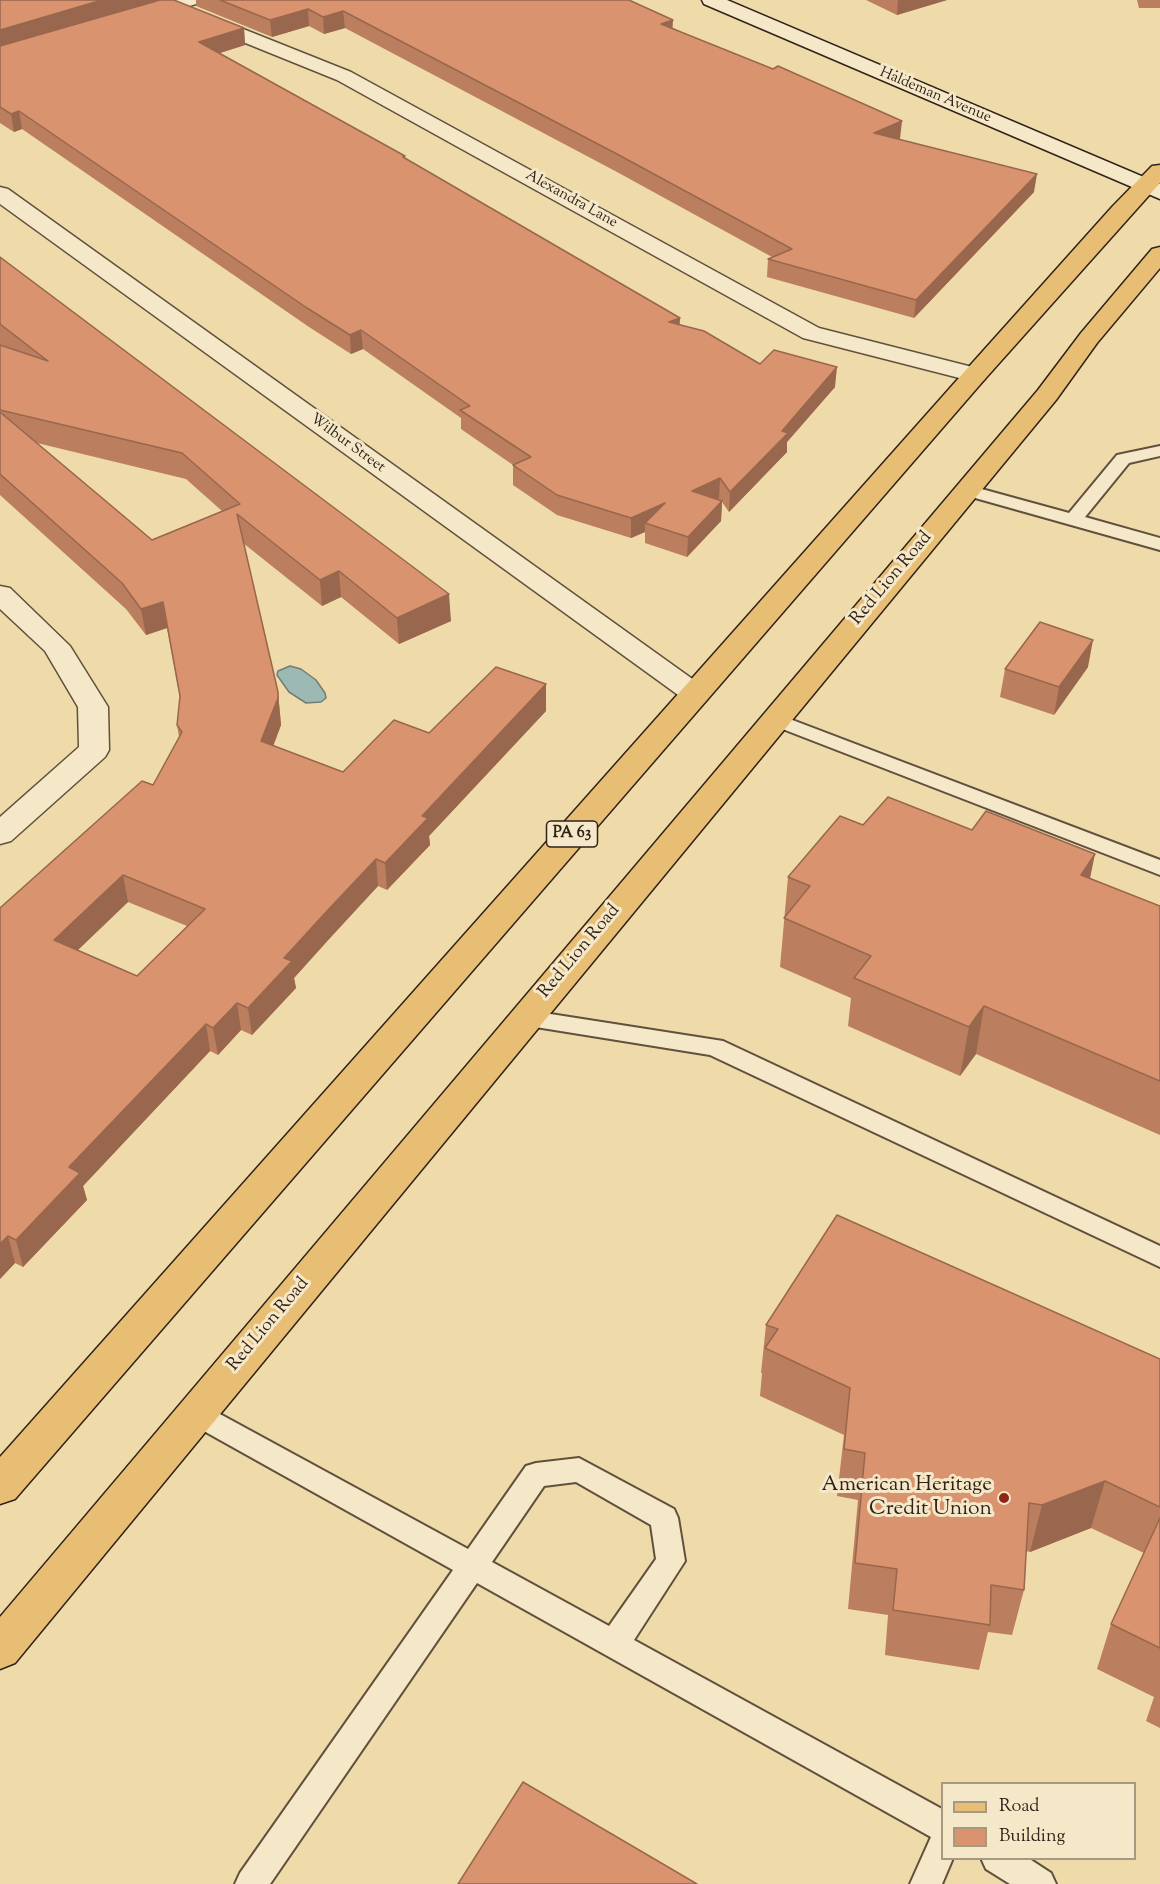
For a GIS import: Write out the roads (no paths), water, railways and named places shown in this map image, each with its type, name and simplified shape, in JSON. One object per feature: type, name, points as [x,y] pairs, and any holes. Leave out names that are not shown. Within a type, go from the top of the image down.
[{"type":"main road","name":"PA 63","points":[[0,1486],[975,375],[1156,182]]},
{"type":"main road","name":"Red Lion Road","points":[[0,1649],[774,718],[967,490],[1160,254]]},
{"type":"main road","points":[[1131,289],[1160,280]]},
{"type":"street","name":"Haldeman Avenue","points":[[711,0],[1156,182]]},
{"type":"street","points":[[114,22],[180,3]]},
{"type":"street","name":"Alexandra Lane","points":[[180,3],[344,76],[811,333],[975,375]]},
{"type":"street","name":"Wilbur Street","points":[[0,194],[695,694]]},
{"type":"street","points":[[0,594],[56,646],[81,687],[93,707],[94,750],[0,834]]},
{"type":"lane","points":[[1073,520],[1124,459],[1160,451]]},
{"type":"lane","points":[[967,490],[1160,544]]},
{"type":"lane","points":[[774,718],[1160,868]]},
{"type":"lane","points":[[525,1018],[715,1047],[1160,1257]]},
{"type":"lane","points":[[196,1413],[941,1825]]},
{"type":"lane","points":[[251,1884],[536,1475],[579,1470],[664,1518],[671,1561],[614,1644]]},
{"type":"lane","points":[[926,1884],[941,1850]]},
{"type":"lane","points":[[1001,1860],[1040,1884]]},
{"type":"water","points":[[290,666],[301,669],[316,680],[326,698],[321,702],[306,703],[289,692],[277,675],[278,671]]},
{"type":"place","name":"American Heritage Credit Union","points":[[1004,1498]]}]
